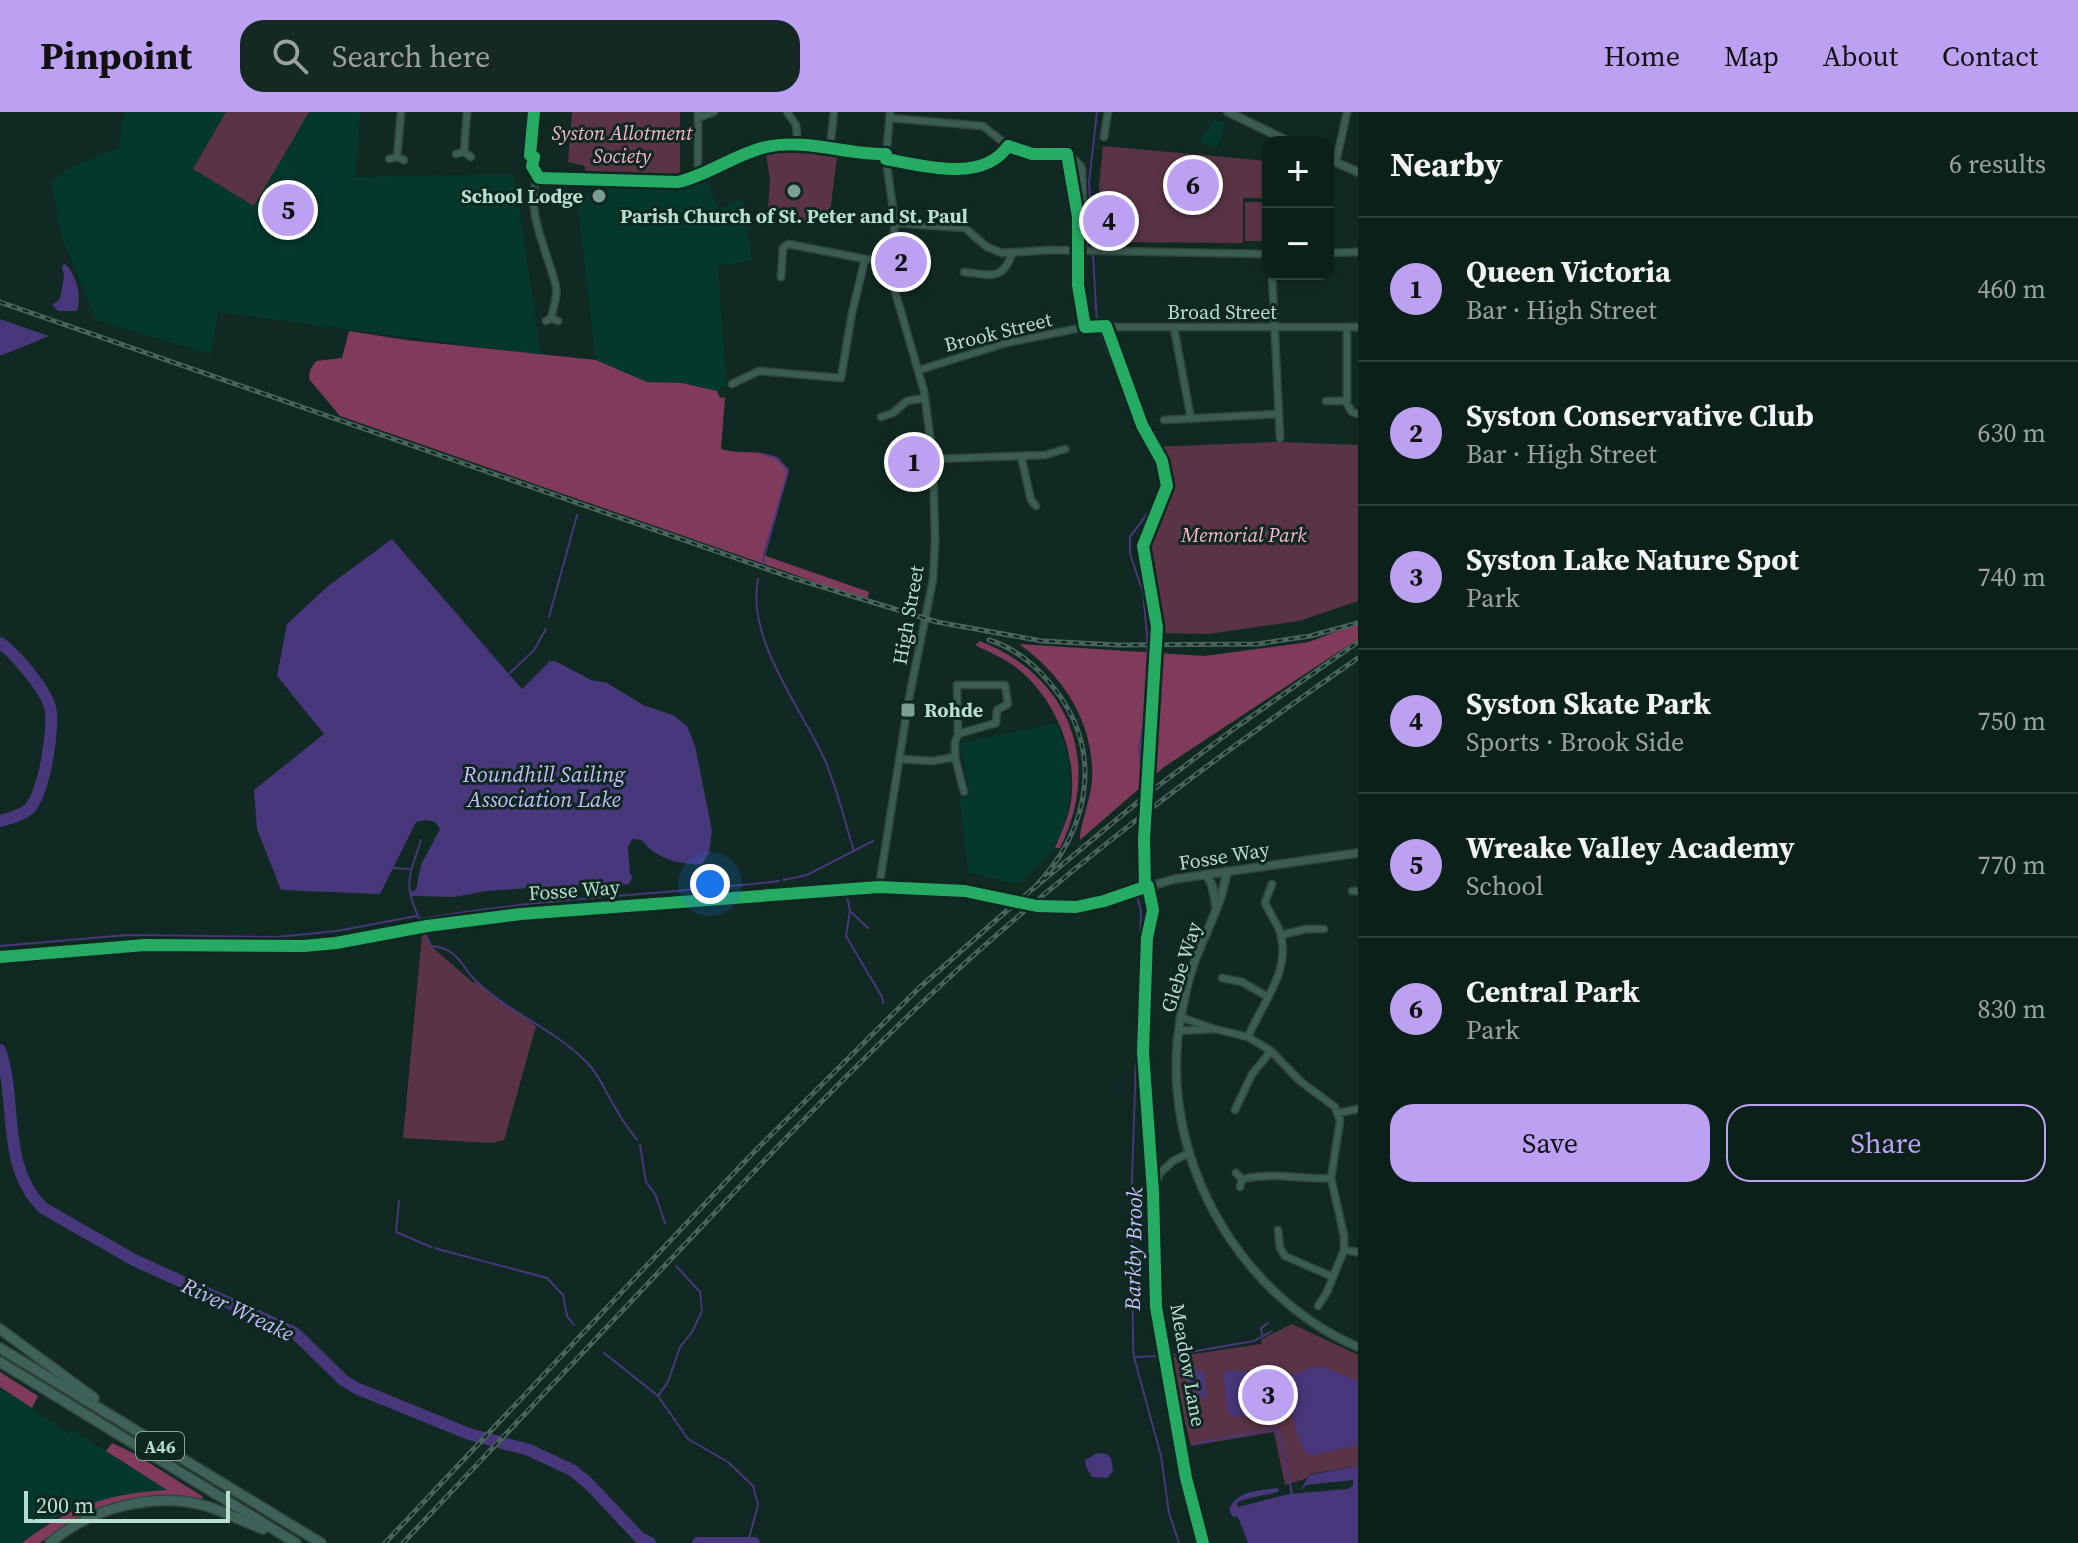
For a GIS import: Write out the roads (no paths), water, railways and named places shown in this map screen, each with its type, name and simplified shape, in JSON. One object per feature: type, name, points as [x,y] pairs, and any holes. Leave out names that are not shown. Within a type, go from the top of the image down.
[{"type":"highway","points":[[0,1329],[99,1402],[109,1413]]},
{"type":"highway","name":"A46","points":[[0,1348],[321,1543]]},
{"type":"highway","name":"A46","points":[[0,1362],[296,1543]]},
{"type":"highway","points":[[50,1543],[76,1524],[99,1514],[141,1503],[186,1502],[205,1505],[278,1533]]},
{"type":"street","points":[[389,159],[400,158],[401,112]]},
{"type":"street","points":[[467,112],[460,153],[471,157]]},
{"type":"street","points":[[530,155],[534,112]]},
{"type":"street","points":[[702,174],[698,167],[698,115],[714,112]]},
{"type":"street","points":[[787,112],[796,125],[798,144]]},
{"type":"street","points":[[830,148],[834,112]]},
{"type":"street","points":[[1104,137],[1108,112]]},
{"type":"street","points":[[1228,112],[1278,136]]},
{"type":"street","points":[[1334,156],[1344,133],[1347,112]]},
{"type":"street","points":[[890,115],[983,126],[1008,146],[1032,154],[1067,154],[1078,162],[1082,169],[1083,250],[1079,298],[1085,327]]},
{"type":"street","name":"High Street","points":[[879,887],[933,580],[933,459],[925,398],[891,286],[890,261],[895,223],[886,157],[890,115]]},
{"type":"street","points":[[552,320],[556,291],[538,235],[534,191],[539,178],[669,183],[702,174],[765,147],[798,144],[967,168],[993,161],[1008,146]]},
{"type":"street","points":[[521,158],[530,155],[537,159]]},
{"type":"street","points":[[1334,161],[1358,172]]},
{"type":"street","points":[[581,167],[581,178]]},
{"type":"street","points":[[895,223],[965,228],[981,242],[1002,253],[1083,250],[1262,254]]},
{"type":"street","points":[[781,277],[783,248],[788,244],[890,261]]},
{"type":"street","points":[[1334,253],[1358,252]]},
{"type":"street","points":[[964,272],[974,269],[989,278],[1003,272],[1012,253]]},
{"type":"street","points":[[732,384],[759,371],[841,378],[865,259]]},
{"type":"street","points":[[1272,280],[1280,438]]},
{"type":"street","name":"Broad Street","points":[[1085,327],[1358,327]]},
{"type":"street","name":"Brook Street","points":[[919,370],[1006,343],[1085,327]]},
{"type":"street","points":[[1347,327],[1347,401],[1352,412],[1358,414]]},
{"type":"street","points":[[1174,328],[1191,419]]},
{"type":"street","points":[[881,417],[893,413],[907,401],[925,398]]},
{"type":"street","points":[[1326,401],[1347,401]]},
{"type":"street","points":[[1164,420],[1278,414]]},
{"type":"street","points":[[933,459],[1045,455],[1065,449]]},
{"type":"street","points":[[1021,456],[1027,489],[1036,506]]},
{"type":"street","points":[[958,734],[996,723],[997,710],[1008,704],[1005,685],[957,685],[955,757],[964,792]]},
{"type":"street","points":[[900,759],[932,761],[955,757]]},
{"type":"street","name":"Fosse Way","points":[[0,957],[145,945],[304,946],[427,926],[583,908],[879,887],[965,891],[1057,908],[1088,905],[1144,887],[1206,874],[1358,853]]},
{"type":"street","name":"Glebe Way","points":[[1227,871],[1194,965],[1180,1017],[1179,1108],[1189,1153],[1206,1198],[1245,1260],[1295,1309],[1315,1324],[1358,1347]]},
{"type":"street","name":"Glebe Way","points":[[1206,874],[1216,908]]},
{"type":"street","points":[[1248,1037],[1281,964],[1281,935],[1265,902],[1272,884]]},
{"type":"street","points":[[1144,887],[1153,910],[1147,938]]},
{"type":"street","points":[[1253,903],[1265,902]]},
{"type":"street","points":[[1314,929],[1314,940]]},
{"type":"street","points":[[1281,935],[1324,929]]},
{"type":"street","points":[[1222,978],[1233,975],[1268,997]]},
{"type":"street","points":[[1180,1017],[1248,1037],[1271,1051],[1338,1113],[1340,1121],[1331,1178],[1344,1236],[1344,1250],[1318,1306]]},
{"type":"street","points":[[1179,1031],[1215,1029]]},
{"type":"street","points":[[1235,1110],[1252,1074],[1271,1051]]},
{"type":"street","points":[[1338,1113],[1358,1109]]},
{"type":"street","name":"Meadow Lane","points":[[1189,1153],[1173,1161],[1160,1173],[1153,1192],[1156,1307],[1186,1478],[1203,1543]]},
{"type":"street","points":[[1236,1173],[1242,1179]]},
{"type":"street","points":[[1242,1179],[1277,1173],[1298,1179],[1331,1178]]},
{"type":"street","points":[[1240,1187],[1242,1179]]},
{"type":"street","points":[[1278,1230],[1280,1248],[1285,1256],[1333,1277]]},
{"type":"street","points":[[1344,1250],[1358,1252]]},
{"type":"street","points":[[1278,1264],[1285,1256]]},
{"type":"water","points":[[65,264],[77,286],[77,311],[58,311],[52,305],[60,299],[64,277],[62,266]]},
{"type":"water","points":[[0,319],[49,336],[0,356]]},
{"type":"water","name":"Roundhill Sailing Association Lake","points":[[392,539],[522,689],[550,661],[555,661],[591,680],[607,683],[645,706],[673,715],[687,726],[695,746],[712,831],[709,853],[702,864],[668,859],[642,840],[632,839],[628,847],[630,874],[633,876],[629,884],[486,891],[455,897],[410,896],[409,892],[416,890],[421,865],[440,829],[435,822],[426,820],[416,822],[380,894],[281,890],[257,829],[254,790],[324,734],[277,676],[287,624],[328,586]]},
{"type":"water","points":[[1194,1364],[1197,1371],[1204,1372],[1207,1397],[1203,1398],[1195,1390],[1186,1392],[1189,1372]]},
{"type":"water","points":[[1312,1367],[1323,1367],[1358,1381],[1358,1445],[1313,1455],[1306,1453],[1300,1443],[1292,1414],[1287,1411],[1235,1417],[1228,1413],[1223,1374],[1226,1371],[1262,1371],[1285,1378]]},
{"type":"water","points":[[1097,1453],[1107,1454],[1111,1458],[1113,1471],[1107,1478],[1092,1477],[1086,1467],[1085,1460]]},
{"type":"water","points":[[1358,1466],[1358,1543],[1248,1543],[1238,1517],[1232,1516],[1229,1509],[1238,1498],[1257,1491],[1278,1488],[1279,1491],[1242,1500],[1237,1503],[1238,1507],[1289,1494],[1347,1489],[1353,1486],[1353,1480],[1306,1485],[1300,1491],[1309,1475]]},
{"type":"waterway","name":"Barkby Brook","points":[[1093,248],[1089,182],[1097,112]]},
{"type":"waterway","name":"Barkby Brook","points":[[1093,255],[1097,324]]},
{"type":"waterway","name":"Barkby Brook","points":[[1099,330],[1163,488],[1130,537],[1130,554],[1143,592],[1147,635],[1148,706],[1139,747],[1143,785],[1137,885]]},
{"type":"waterway","points":[[762,564],[788,471],[777,458],[763,454]]},
{"type":"waterway","points":[[549,617],[577,515]]},
{"type":"waterway","points":[[758,579],[756,601],[767,647],[828,767],[854,851]]},
{"type":"waterway","points":[[510,673],[534,650],[546,629]]},
{"type":"waterway","name":"River Wreake","points":[[0,643],[36,681],[47,699],[51,716],[47,760],[34,801],[29,809],[0,821]]},
{"type":"waterway","points":[[421,840],[409,882],[421,923]]},
{"type":"waterway","points":[[783,880],[807,875],[873,841]]},
{"type":"waterway","points":[[393,868],[409,869]]},
{"type":"waterway","points":[[421,919],[510,906],[779,881]]},
{"type":"waterway","name":"Barkby Brook","points":[[1136,892],[1141,911],[1132,1179],[1133,1346],[1161,1456],[1169,1513],[1179,1543]]},
{"type":"waterway","points":[[847,896],[850,911],[846,936],[883,1003]]},
{"type":"waterway","points":[[851,912],[868,928]]},
{"type":"waterway","points":[[0,946],[127,935],[277,937],[337,931],[416,916]]},
{"type":"waterway","points":[[423,929],[431,946],[448,950],[491,994],[578,1054],[594,1071],[637,1140]]},
{"type":"waterway","name":"River Wreake","points":[[0,1050],[15,1153],[30,1191],[43,1208],[134,1260],[295,1333],[343,1380],[356,1388],[469,1434],[529,1450],[572,1470],[639,1537],[650,1543]]},
{"type":"waterway","points":[[640,1145],[646,1182],[655,1194],[665,1223]]},
{"type":"waterway","points":[[399,1201],[396,1232],[431,1247]]},
{"type":"waterway","points":[[434,1248],[547,1278],[563,1295],[567,1316],[574,1325]]},
{"type":"waterway","points":[[676,1266],[700,1292],[702,1311],[692,1332],[680,1347],[668,1382],[658,1396],[688,1439],[728,1462],[753,1486],[758,1505],[748,1542]]},
{"type":"waterway","points":[[1262,1335],[1261,1328],[1268,1323]]},
{"type":"waterway","points":[[1167,1356],[1254,1341],[1272,1331]]},
{"type":"waterway","points":[[604,1353],[657,1395]]},
{"type":"waterway","points":[[1135,1357],[1161,1356]]},
{"type":"waterway","points":[[1193,1444],[1276,1428],[1292,1494]]},
{"type":"waterway","name":"River Wreake","points":[[698,1543],[754,1543]]},
{"type":"railway","points":[[0,302],[790,577],[937,622],[1042,641],[1119,645],[1257,644],[1310,636],[1358,623]]},
{"type":"railway","points":[[989,640],[1022,656],[1049,682],[1067,707],[1079,734],[1084,761],[1084,788],[1079,814],[1053,865],[1034,888]]},
{"type":"railway","points":[[385,1543],[751,1155],[919,988],[1150,792],[1358,642]]},
{"type":"railway","points":[[403,1543],[766,1159],[926,999],[1082,863],[1246,738],[1358,658]]},
{"type":"place","name":"Central Park","points":[[1193,185]]},
{"type":"place","name":"Parish Church of St. Peter and St. Paul","points":[[794,191]]},
{"type":"place","name":"School Lodge","points":[[599,196]]},
{"type":"place","name":"Wreake Valley Academy","points":[[288,210]]},
{"type":"place","name":"Syston Skate Park","points":[[1109,221]]},
{"type":"place","name":"Syston Conservative Club","points":[[901,262]]},
{"type":"place","name":"Queen Victoria","points":[[914,462]]},
{"type":"place","name":"Rohde","points":[[908,710]]},
{"type":"place","name":"Syston Lake Nature Spot","points":[[1268,1395]]},
{"type":"park label","name":"Syston Allotment Society","points":[[622,144]]},
{"type":"park label","name":"Memorial Park","points":[[1244,535]]}]
